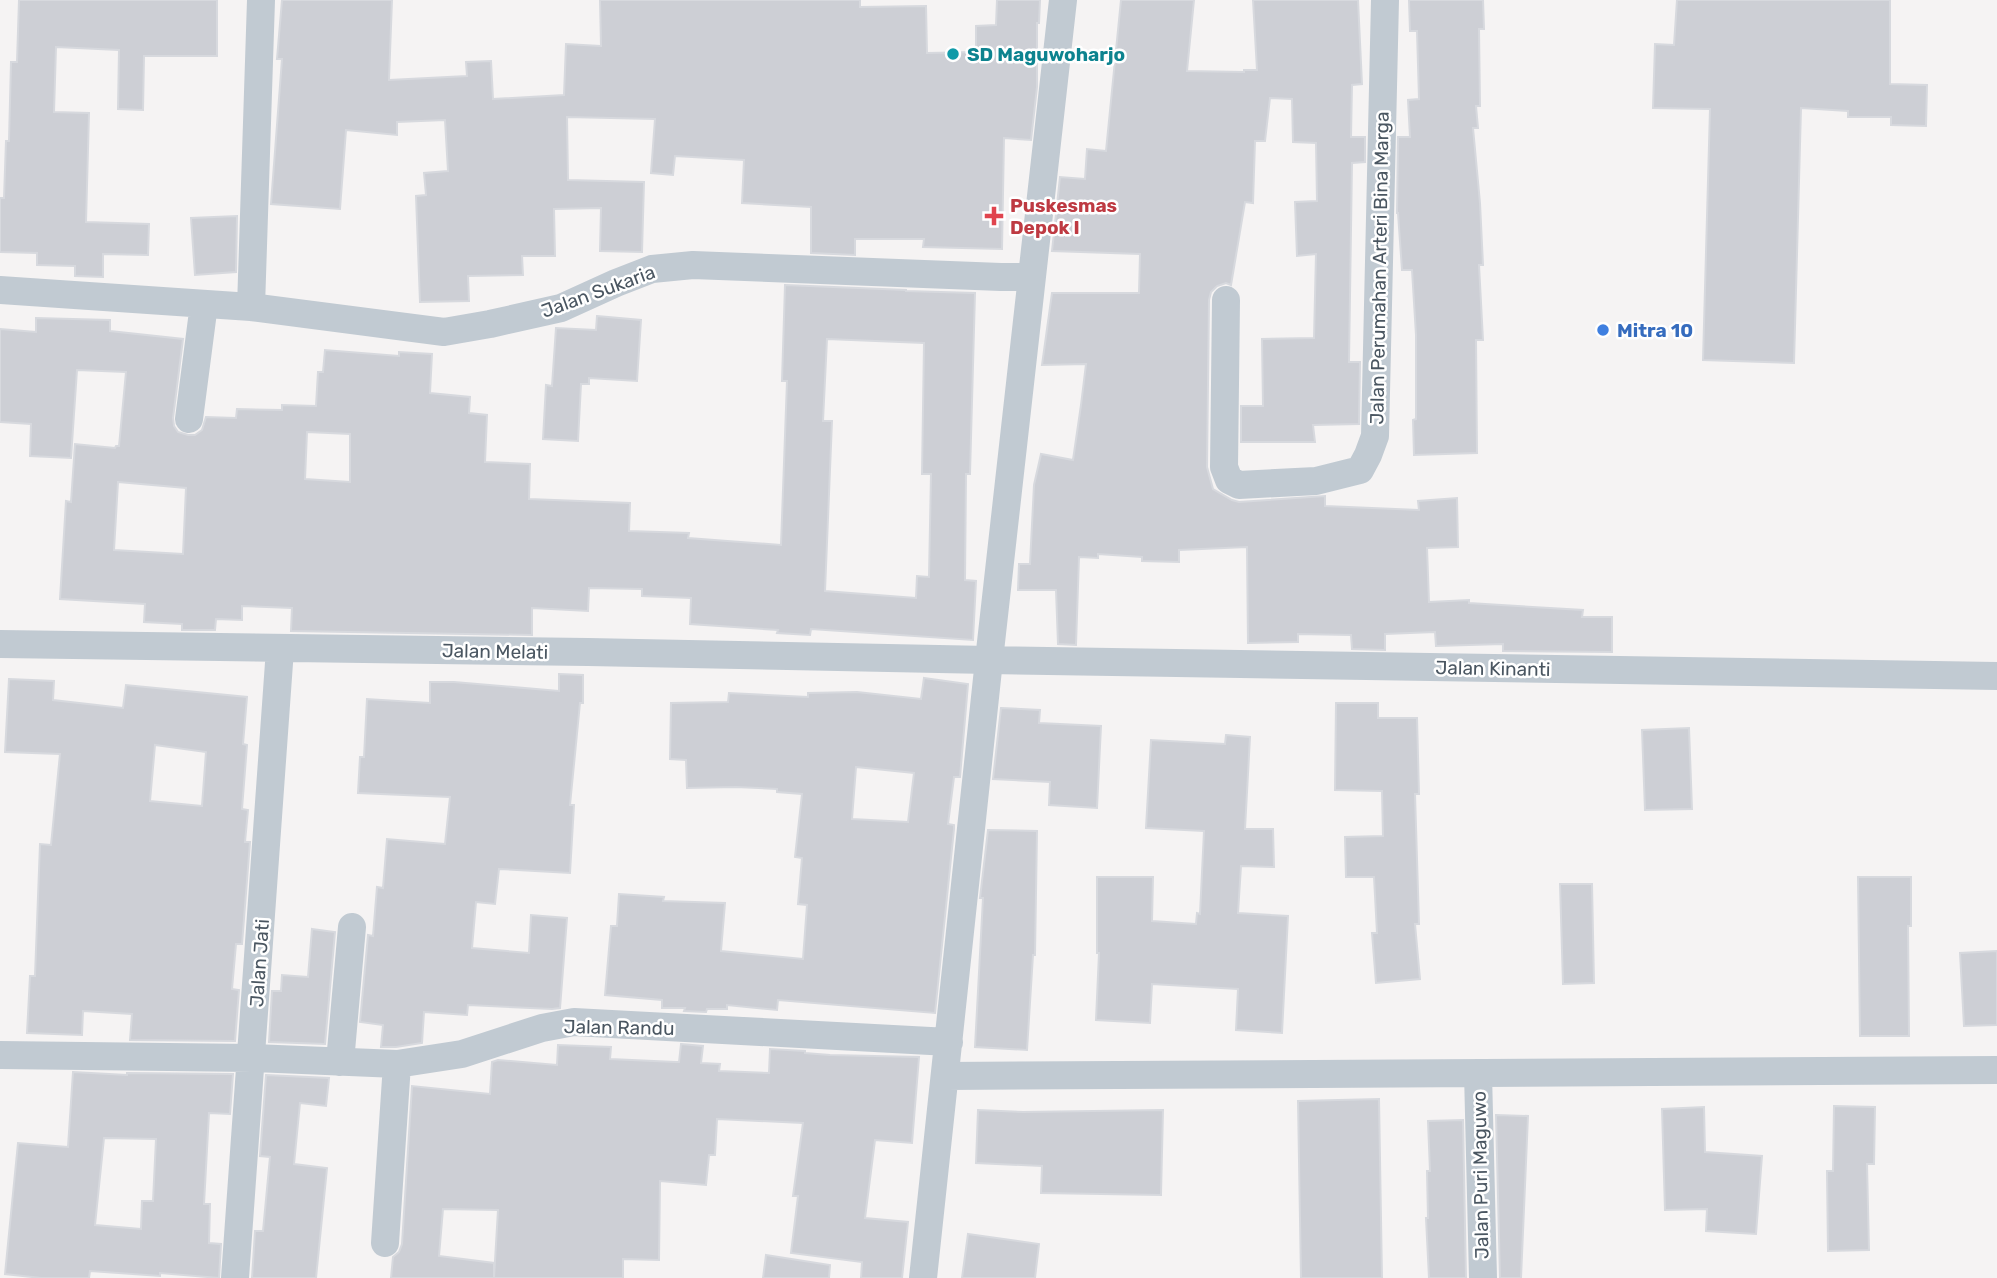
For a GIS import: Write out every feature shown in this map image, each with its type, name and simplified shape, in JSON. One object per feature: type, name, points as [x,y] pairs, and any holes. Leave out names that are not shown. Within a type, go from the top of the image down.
[{"type":"street","points":[[251,307],[261,0]]},
{"type":"street","points":[[923,1278],[1063,0]]},
{"type":"street","name":"Jalan Perumahan Arteri Bina Marga","points":[[1226,300],[1224,467],[1230,480],[1239,485],[1316,481],[1360,470],[1375,436],[1385,0]]},
{"type":"street","name":"Jalan Sukaria","points":[[0,290],[251,307],[444,332],[561,308],[652,269],[693,265],[1031,277]]},
{"type":"street","points":[[189,419],[204,304]]},
{"type":"street","name":"Jalan Melati","points":[[0,645],[989,660]]},
{"type":"street","name":"Jalan Jati","points":[[235,1278],[281,649]]},
{"type":"street","name":"Jalan Kinanti","points":[[989,660],[1997,676]]},
{"type":"street","points":[[340,1062],[352,926]]},
{"type":"street","name":"Jalan Randu","points":[[0,1055],[252,1058],[397,1064],[461,1054],[542,1028],[575,1022],[949,1042]]},
{"type":"street","points":[[385,1243],[397,1064]]},
{"type":"street","points":[[946,1076],[1997,1070]]},
{"type":"street","name":"Jalan Puri Maguwo","points":[[1478,1073],[1483,1278]]},
{"type":"building","points":[[19,0],[217,0],[217,56],[144,56],[143,110],[118,109],[119,50],[56,47],[54,112],[89,113],[86,222],[149,224],[148,255],[103,254],[103,277],[75,276],[75,266],[37,265],[37,253],[0,252],[0,198],[4,198],[11,62],[17,62]]},
{"type":"building","points":[[282,0],[392,0],[389,80],[467,76],[466,62],[491,61],[493,99],[564,95],[566,44],[601,46],[600,0],[860,0],[860,7],[926,6],[927,53],[976,52],[976,26],[996,25],[997,0],[1040,0],[1037,23],[1037,87],[1031,140],[1004,138],[1002,249],[923,247],[924,239],[855,239],[855,255],[811,253],[811,207],[742,203],[744,160],[675,156],[673,175],[651,173],[655,119],[567,117],[568,180],[644,182],[642,252],[600,251],[601,208],[554,209],[555,256],[522,256],[523,275],[468,276],[469,301],[420,302],[416,196],[426,195],[424,173],[448,171],[445,120],[397,122],[397,135],[346,130],[340,209],[271,204],[282,59],[277,59]]},
{"type":"building","points":[[1121,0],[1194,0],[1187,71],[1244,72],[1257,70],[1253,0],[1358,0],[1362,84],[1352,85],[1351,137],[1365,137],[1365,162],[1352,163],[1349,362],[1360,362],[1359,424],[1313,425],[1315,442],[1241,442],[1241,406],[1263,406],[1262,339],[1314,338],[1316,254],[1297,256],[1295,202],[1317,201],[1316,143],[1293,142],[1292,99],[1270,98],[1265,141],[1255,141],[1253,203],[1245,202],[1231,285],[1226,283],[1217,286],[1211,292],[1209,300],[1207,467],[1213,489],[1239,502],[1325,496],[1325,506],[1419,510],[1418,501],[1457,498],[1458,547],[1427,548],[1429,602],[1469,600],[1469,603],[1583,610],[1582,617],[1612,617],[1612,652],[1503,651],[1503,644],[1436,646],[1435,632],[1385,634],[1385,650],[1352,649],[1351,635],[1298,634],[1298,642],[1248,643],[1247,547],[1179,550],[1179,562],[1142,561],[1142,557],[1098,554],[1098,558],[1079,557],[1076,645],[1058,644],[1056,590],[1018,590],[1019,564],[1030,564],[1034,485],[1041,454],[1073,460],[1086,364],[1042,365],[1052,293],[1139,293],[1140,254],[1052,251],[1060,177],[1085,179],[1087,149],[1106,151]]},
{"type":"building","points":[[1409,0],[1483,0],[1484,29],[1479,29],[1480,106],[1476,106],[1478,128],[1473,128],[1483,265],[1479,265],[1483,340],[1476,340],[1477,453],[1414,455],[1416,335],[1412,270],[1402,270],[1397,213],[1398,137],[1410,137],[1408,100],[1419,99],[1417,31],[1410,31]]},
{"type":"building","points":[[1677,0],[1890,0],[1890,84],[1927,85],[1926,126],[1891,125],[1891,117],[1848,117],[1848,111],[1801,108],[1794,363],[1703,360],[1710,109],[1653,108],[1655,44],[1674,45]]},
{"type":"building","points":[[237,216],[236,272],[195,275],[191,218]]},
{"type":"building","points":[[785,285],[975,293],[970,474],[966,474],[965,580],[976,581],[973,640],[811,629],[810,635],[690,624],[691,598],[642,596],[642,589],[589,588],[588,611],[532,608],[532,635],[291,631],[292,608],[242,606],[242,620],[216,619],[215,630],[182,630],[182,624],[144,622],[145,604],[60,599],[66,501],[71,502],[75,444],[115,448],[119,446],[126,372],[77,370],[71,458],[30,456],[31,424],[0,422],[0,329],[36,332],[36,318],[110,320],[110,331],[183,339],[173,418],[178,432],[188,435],[195,435],[202,430],[206,417],[236,418],[237,409],[282,410],[282,405],[316,406],[318,372],[323,372],[325,350],[399,356],[399,352],[432,354],[430,393],[470,397],[469,413],[487,415],[485,462],[530,464],[529,499],[630,503],[629,531],[689,533],[688,538],[781,545],[787,381],[782,381]],"holes":[[[827,339],[924,343],[922,474],[931,474],[929,577],[917,576],[916,598],[825,591],[832,421],[823,421]],[[307,432],[350,434],[350,482],[305,479]],[[118,482],[186,488],[183,554],[114,550]]]},
{"type":"building","points":[[597,316],[641,320],[637,381],[589,378],[589,384],[581,384],[578,441],[543,439],[546,385],[552,386],[556,328],[596,330]]},
{"type":"building","points":[[559,674],[583,675],[583,703],[580,703],[570,805],[574,805],[570,873],[499,869],[495,904],[476,902],[472,948],[529,953],[531,915],[567,918],[560,1008],[468,1005],[467,1015],[424,1012],[422,1043],[381,1047],[383,1025],[360,1022],[368,935],[373,936],[377,887],[383,888],[387,839],[445,844],[450,797],[358,793],[360,757],[364,757],[367,699],[430,703],[430,682],[559,691]]},
{"type":"building","points":[[924,678],[968,684],[960,777],[954,777],[948,824],[954,825],[954,829],[935,1013],[778,1000],[777,1010],[727,1005],[727,1009],[707,1009],[706,1012],[684,1011],[685,1008],[662,1008],[662,1000],[605,995],[611,926],[617,926],[619,894],[664,897],[663,901],[725,903],[721,951],[803,959],[807,905],[798,904],[802,858],[795,857],[802,794],[777,792],[777,789],[687,788],[686,760],[670,759],[671,703],[728,702],[729,693],[808,697],[808,693],[857,692],[921,699]],"holes":[[[856,767],[914,773],[908,822],[852,819]]]},
{"type":"building","points":[[9,679],[54,681],[53,700],[123,708],[126,685],[247,697],[243,744],[247,745],[242,809],[248,810],[245,842],[250,842],[242,944],[236,944],[232,989],[239,990],[235,1041],[130,1040],[132,1014],[83,1011],[82,1035],[27,1033],[30,976],[35,976],[40,844],[51,845],[60,754],[5,752]],"holes":[[[155,745],[206,752],[202,806],[150,801]]]},
{"type":"building","points":[[1336,703],[1378,703],[1378,718],[1417,718],[1419,794],[1415,794],[1419,924],[1415,924],[1420,979],[1376,983],[1372,933],[1377,933],[1374,877],[1346,877],[1345,837],[1383,836],[1382,791],[1335,790]]},
{"type":"building","points":[[1001,708],[1040,710],[1039,723],[1101,726],[1097,808],[1049,805],[1050,782],[993,779]]},
{"type":"building","points":[[1689,728],[1692,809],[1645,810],[1642,730]]},
{"type":"building","points":[[1226,735],[1250,737],[1245,829],[1273,829],[1274,867],[1241,866],[1238,913],[1288,916],[1282,1033],[1236,1030],[1238,989],[1152,984],[1150,1023],[1096,1020],[1099,953],[1097,877],[1153,877],[1152,921],[1196,924],[1197,913],[1200,914],[1204,831],[1146,828],[1151,740],[1225,744]]},
{"type":"building","points":[[988,830],[1037,831],[1035,955],[1027,1050],[975,1047],[983,898],[980,898]]},
{"type":"building","points":[[1858,877],[1911,877],[1911,926],[1908,926],[1909,1036],[1860,1036]]},
{"type":"building","points":[[1560,884],[1592,884],[1594,983],[1563,984]]},
{"type":"building","points":[[312,929],[335,932],[325,1044],[269,1042],[272,991],[281,991],[282,975],[308,977]]},
{"type":"building","points":[[1997,951],[1997,1025],[1964,1026],[1960,953]]},
{"type":"building","points":[[681,1044],[703,1046],[701,1063],[720,1064],[719,1071],[769,1073],[770,1049],[830,1055],[919,1057],[912,1143],[875,1140],[865,1218],[908,1222],[902,1278],[861,1278],[862,1262],[791,1253],[798,1196],[793,1196],[803,1123],[717,1119],[715,1155],[709,1155],[706,1185],[660,1181],[659,1260],[623,1259],[623,1278],[391,1278],[393,1257],[402,1244],[412,1086],[490,1094],[492,1062],[498,1060],[557,1065],[558,1045],[611,1047],[610,1059],[676,1062],[679,1062]],"holes":[[[443,1209],[498,1210],[494,1278],[494,1263],[439,1256]]]},
{"type":"building","points":[[73,1072],[127,1075],[233,1074],[230,1114],[209,1113],[204,1204],[210,1204],[209,1243],[221,1244],[219,1278],[90,1271],[89,1278],[41,1278],[5,1274],[18,1143],[68,1147]],"holes":[[[104,1138],[156,1139],[153,1201],[142,1201],[141,1229],[95,1225]]]},
{"type":"building","points":[[266,1075],[329,1078],[326,1106],[300,1103],[294,1164],[327,1168],[316,1278],[252,1278],[255,1231],[263,1231],[270,1157],[260,1156]]},
{"type":"building","points":[[1379,1099],[1382,1278],[1301,1278],[1298,1101]]},
{"type":"building","points":[[1834,1106],[1875,1107],[1874,1164],[1867,1164],[1869,1250],[1828,1251],[1827,1171],[1833,1171]]},
{"type":"building","points":[[1704,1107],[1705,1152],[1762,1156],[1756,1234],[1706,1231],[1707,1209],[1665,1210],[1662,1109]]},
{"type":"building","points":[[978,1110],[1163,1110],[1161,1195],[1041,1193],[1042,1166],[976,1163]]},
{"type":"building","points":[[1496,1115],[1528,1116],[1521,1278],[1500,1278]]},
{"type":"building","points":[[1463,1120],[1466,1278],[1429,1278],[1426,1218],[1427,1171],[1430,1171],[1428,1121]]},
{"type":"building","points":[[968,1234],[1039,1244],[1035,1278],[962,1278]]},
{"type":"building","points":[[766,1255],[830,1265],[829,1278],[763,1278]]},
{"type":"place","name":"SD Maguwoharjo","points":[[953,54]]},
{"type":"place","name":"Puskesmas Depok I","points":[[994,216]]},
{"type":"place","name":"Mitra 10","points":[[1603,330]]}]
